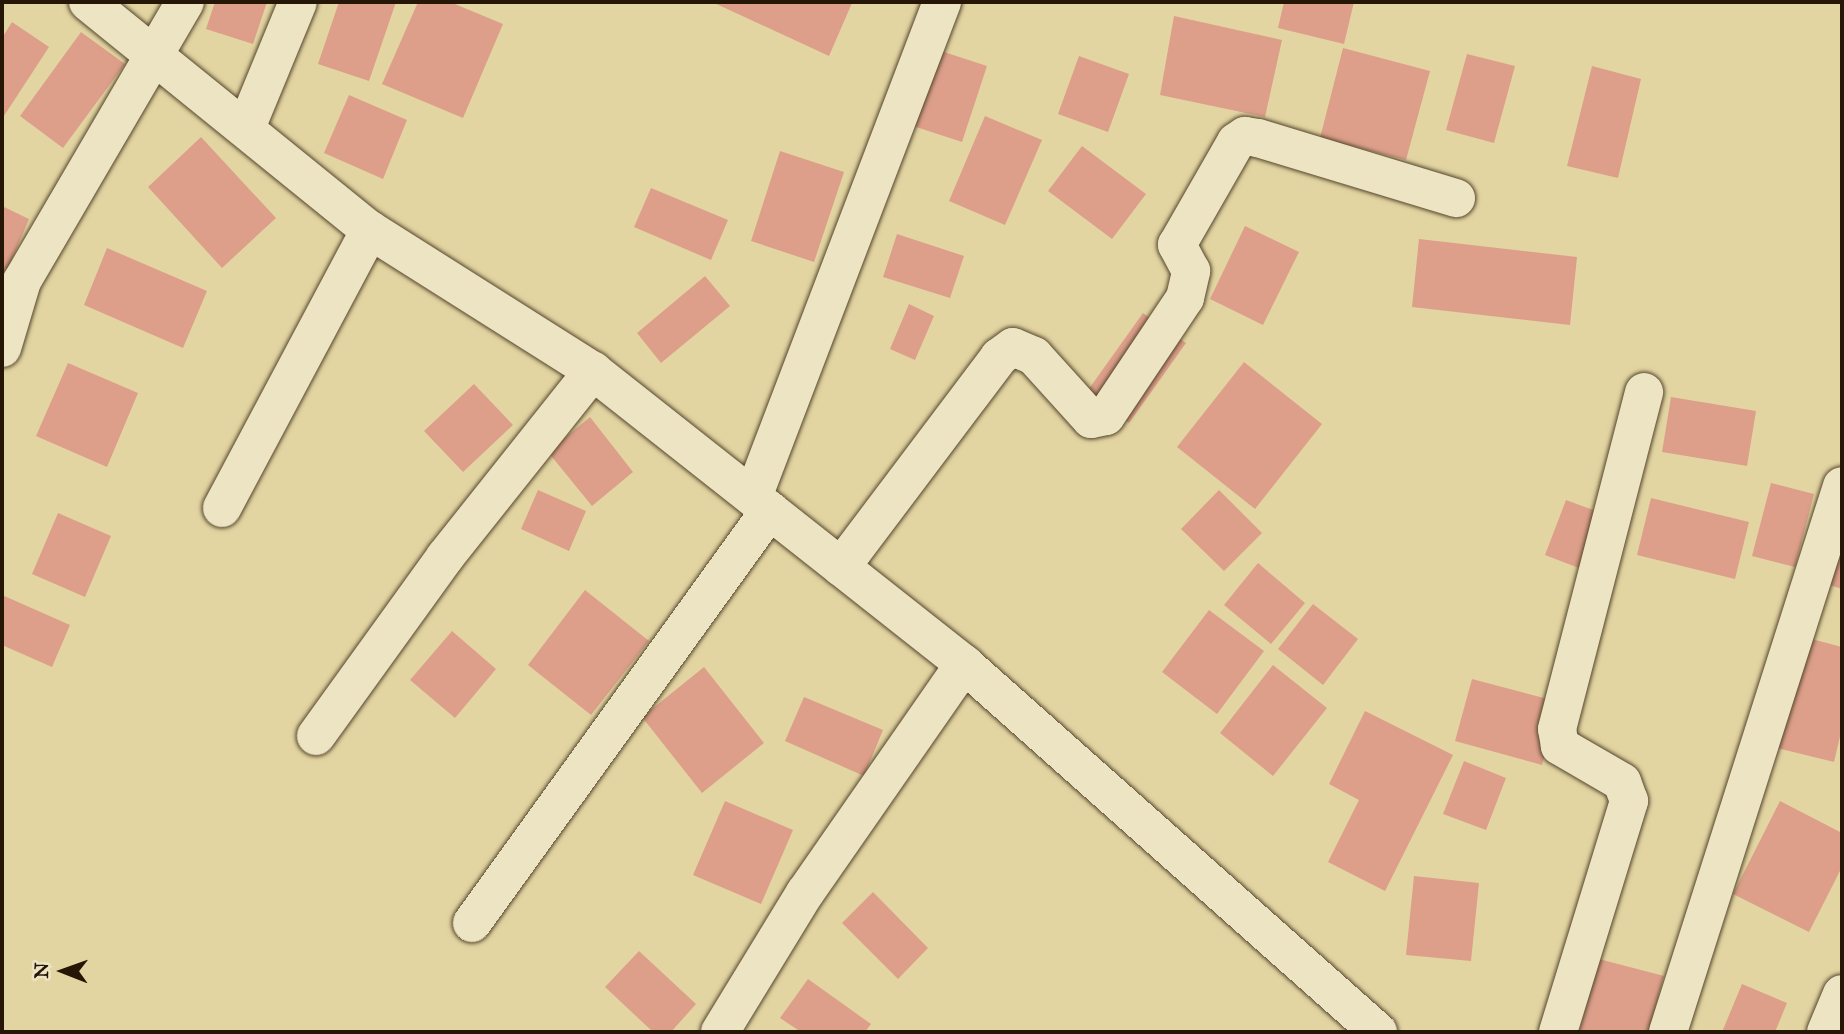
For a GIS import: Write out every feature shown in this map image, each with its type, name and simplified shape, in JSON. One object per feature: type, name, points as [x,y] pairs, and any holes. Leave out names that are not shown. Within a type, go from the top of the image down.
[{"type":"street","points":[[88,2],[370,230],[593,371],[964,664],[1373,1030]]},
{"type":"street","points":[[2,348],[22,281],[184,2]]},
{"type":"street","points":[[246,128],[299,2]]},
{"type":"street","points":[[472,923],[762,504],[942,2]]},
{"type":"street","points":[[841,567],[999,357],[1013,347],[1034,356],[1091,419],[1106,416],[1185,298],[1191,271],[1177,245],[1236,142],[1245,136],[1456,198]]},
{"type":"street","points":[[222,508],[370,230]]},
{"type":"street","points":[[316,736],[445,557],[593,371]]},
{"type":"street","points":[[1558,1032],[1629,802],[1622,782],[1560,746],[1557,729],[1644,392]]},
{"type":"street","points":[[1668,1032],[1842,486]]},
{"type":"street","points":[[719,1032],[805,893],[964,664]]},
{"type":"street","points":[[1826,1032],[1842,994]]},
{"type":"building","points":[[215,2],[267,2],[253,44],[206,29]]},
{"type":"building","points":[[339,2],[396,2],[369,81],[318,64]]},
{"type":"building","points":[[418,2],[450,2],[503,24],[463,118],[382,84]]},
{"type":"building","points":[[712,2],[849,2],[852,3],[829,56]]},
{"type":"building","points":[[1284,2],[1354,2],[1344,44],[1278,28]]},
{"type":"building","points":[[1174,16],[1282,40],[1265,117],[1160,95]]},
{"type":"building","points":[[12,22],[49,47],[2,119],[2,38]]},
{"type":"building","points":[[81,32],[125,64],[63,148],[20,116]]},
{"type":"building","points":[[1343,48],[1430,71],[1406,160],[1320,138]]},
{"type":"building","points":[[938,50],[987,66],[962,142],[913,126]]},
{"type":"building","points":[[1467,54],[1515,66],[1494,143],[1446,130]]},
{"type":"building","points":[[1079,56],[1129,74],[1108,132],[1058,114]]},
{"type":"building","points":[[1592,66],[1641,79],[1618,178],[1567,166]]},
{"type":"building","points":[[349,95],[407,120],[383,179],[324,153]]},
{"type":"building","points":[[985,116],[1042,140],[1005,225],[949,201]]},
{"type":"building","points":[[201,137],[276,218],[222,268],[148,187]]},
{"type":"building","points":[[1082,146],[1146,194],[1112,239],[1048,191]]},
{"type":"building","points":[[780,151],[844,172],[814,262],[751,241]]},
{"type":"building","points":[[651,188],[728,220],[711,260],[634,227]]},
{"type":"building","points":[[2,206],[29,219],[2,283]]},
{"type":"building","points":[[1245,226],[1299,252],[1263,325],[1210,299]]},
{"type":"building","points":[[897,234],[964,256],[950,298],[883,277]]},
{"type":"building","points":[[1419,239],[1577,257],[1570,325],[1412,307]]},
{"type":"building","points":[[107,248],[207,291],[183,348],[84,305]]},
{"type":"building","points":[[705,276],[730,306],[661,363],[637,333]]},
{"type":"building","points":[[909,304],[934,316],[915,360],[890,349]]},
{"type":"building","points":[[1143,313],[1186,343],[1129,423],[1086,393]]},
{"type":"building","points":[[1244,362],[1322,424],[1255,509],[1177,447]]},
{"type":"building","points":[[68,363],[138,393],[107,467],[36,436]]},
{"type":"building","points":[[474,384],[513,425],[463,472],[424,431]]},
{"type":"building","points":[[1671,397],[1756,411],[1747,466],[1662,452]]},
{"type":"building","points":[[590,417],[633,472],[592,506],[548,452]]},
{"type":"building","points":[[1771,483],[1814,494],[1795,567],[1752,556]]},
{"type":"building","points":[[538,490],[586,511],[569,551],[521,529]]},
{"type":"building","points":[[1219,490],[1262,533],[1224,571],[1181,529]]},
{"type":"building","points":[[1651,498],[1749,522],[1735,579],[1637,555]]},
{"type":"building","points":[[1566,500],[1604,514],[1584,570],[1545,555]]},
{"type":"building","points":[[58,513],[111,536],[85,597],[32,574]]},
{"type":"building","points":[[1842,527],[1842,589],[1824,583]]},
{"type":"building","points":[[1258,563],[1305,603],[1271,644],[1224,605]]},
{"type":"building","points":[[585,590],[649,641],[591,715],[528,665]]},
{"type":"building","points":[[2,595],[70,625],[52,667],[2,645]]},
{"type":"building","points":[[1313,604],[1358,639],[1323,685],[1278,649]]},
{"type":"building","points":[[1209,610],[1264,651],[1217,714],[1162,672]]},
{"type":"building","points":[[452,631],[496,669],[455,718],[410,680]]},
{"type":"building","points":[[1804,637],[1842,647],[1842,728],[1834,762],[1777,748]]},
{"type":"building","points":[[1273,665],[1327,708],[1273,776],[1220,733]]},
{"type":"building","points":[[704,667],[764,743],[702,793],[642,717]]},
{"type":"building","points":[[1472,679],[1559,702],[1542,765],[1455,741]]},
{"type":"building","points":[[804,697],[883,730],[864,776],[785,741]]},
{"type":"building","points":[[1365,711],[1453,755],[1385,891],[1328,862],[1359,800],[1329,784]]},
{"type":"building","points":[[1464,761],[1506,778],[1486,830],[1443,814]]},
{"type":"building","points":[[725,801],[793,830],[761,904],[693,875]]},
{"type":"building","points":[[1780,801],[1842,833],[1842,867],[1809,932],[1733,894]]},
{"type":"building","points":[[1414,876],[1479,883],[1471,961],[1406,955]]},
{"type":"building","points":[[873,892],[928,948],[898,979],[842,923]]},
{"type":"building","points":[[639,951],[696,1004],[671,1032],[653,1032],[605,987]]},
{"type":"building","points":[[1599,959],[1664,976],[1649,1032],[1579,1032]]},
{"type":"building","points":[[808,979],[871,1024],[865,1032],[801,1032],[780,1018]]},
{"type":"building","points":[[1742,984],[1787,1003],[1775,1032],[1722,1032]]}]
